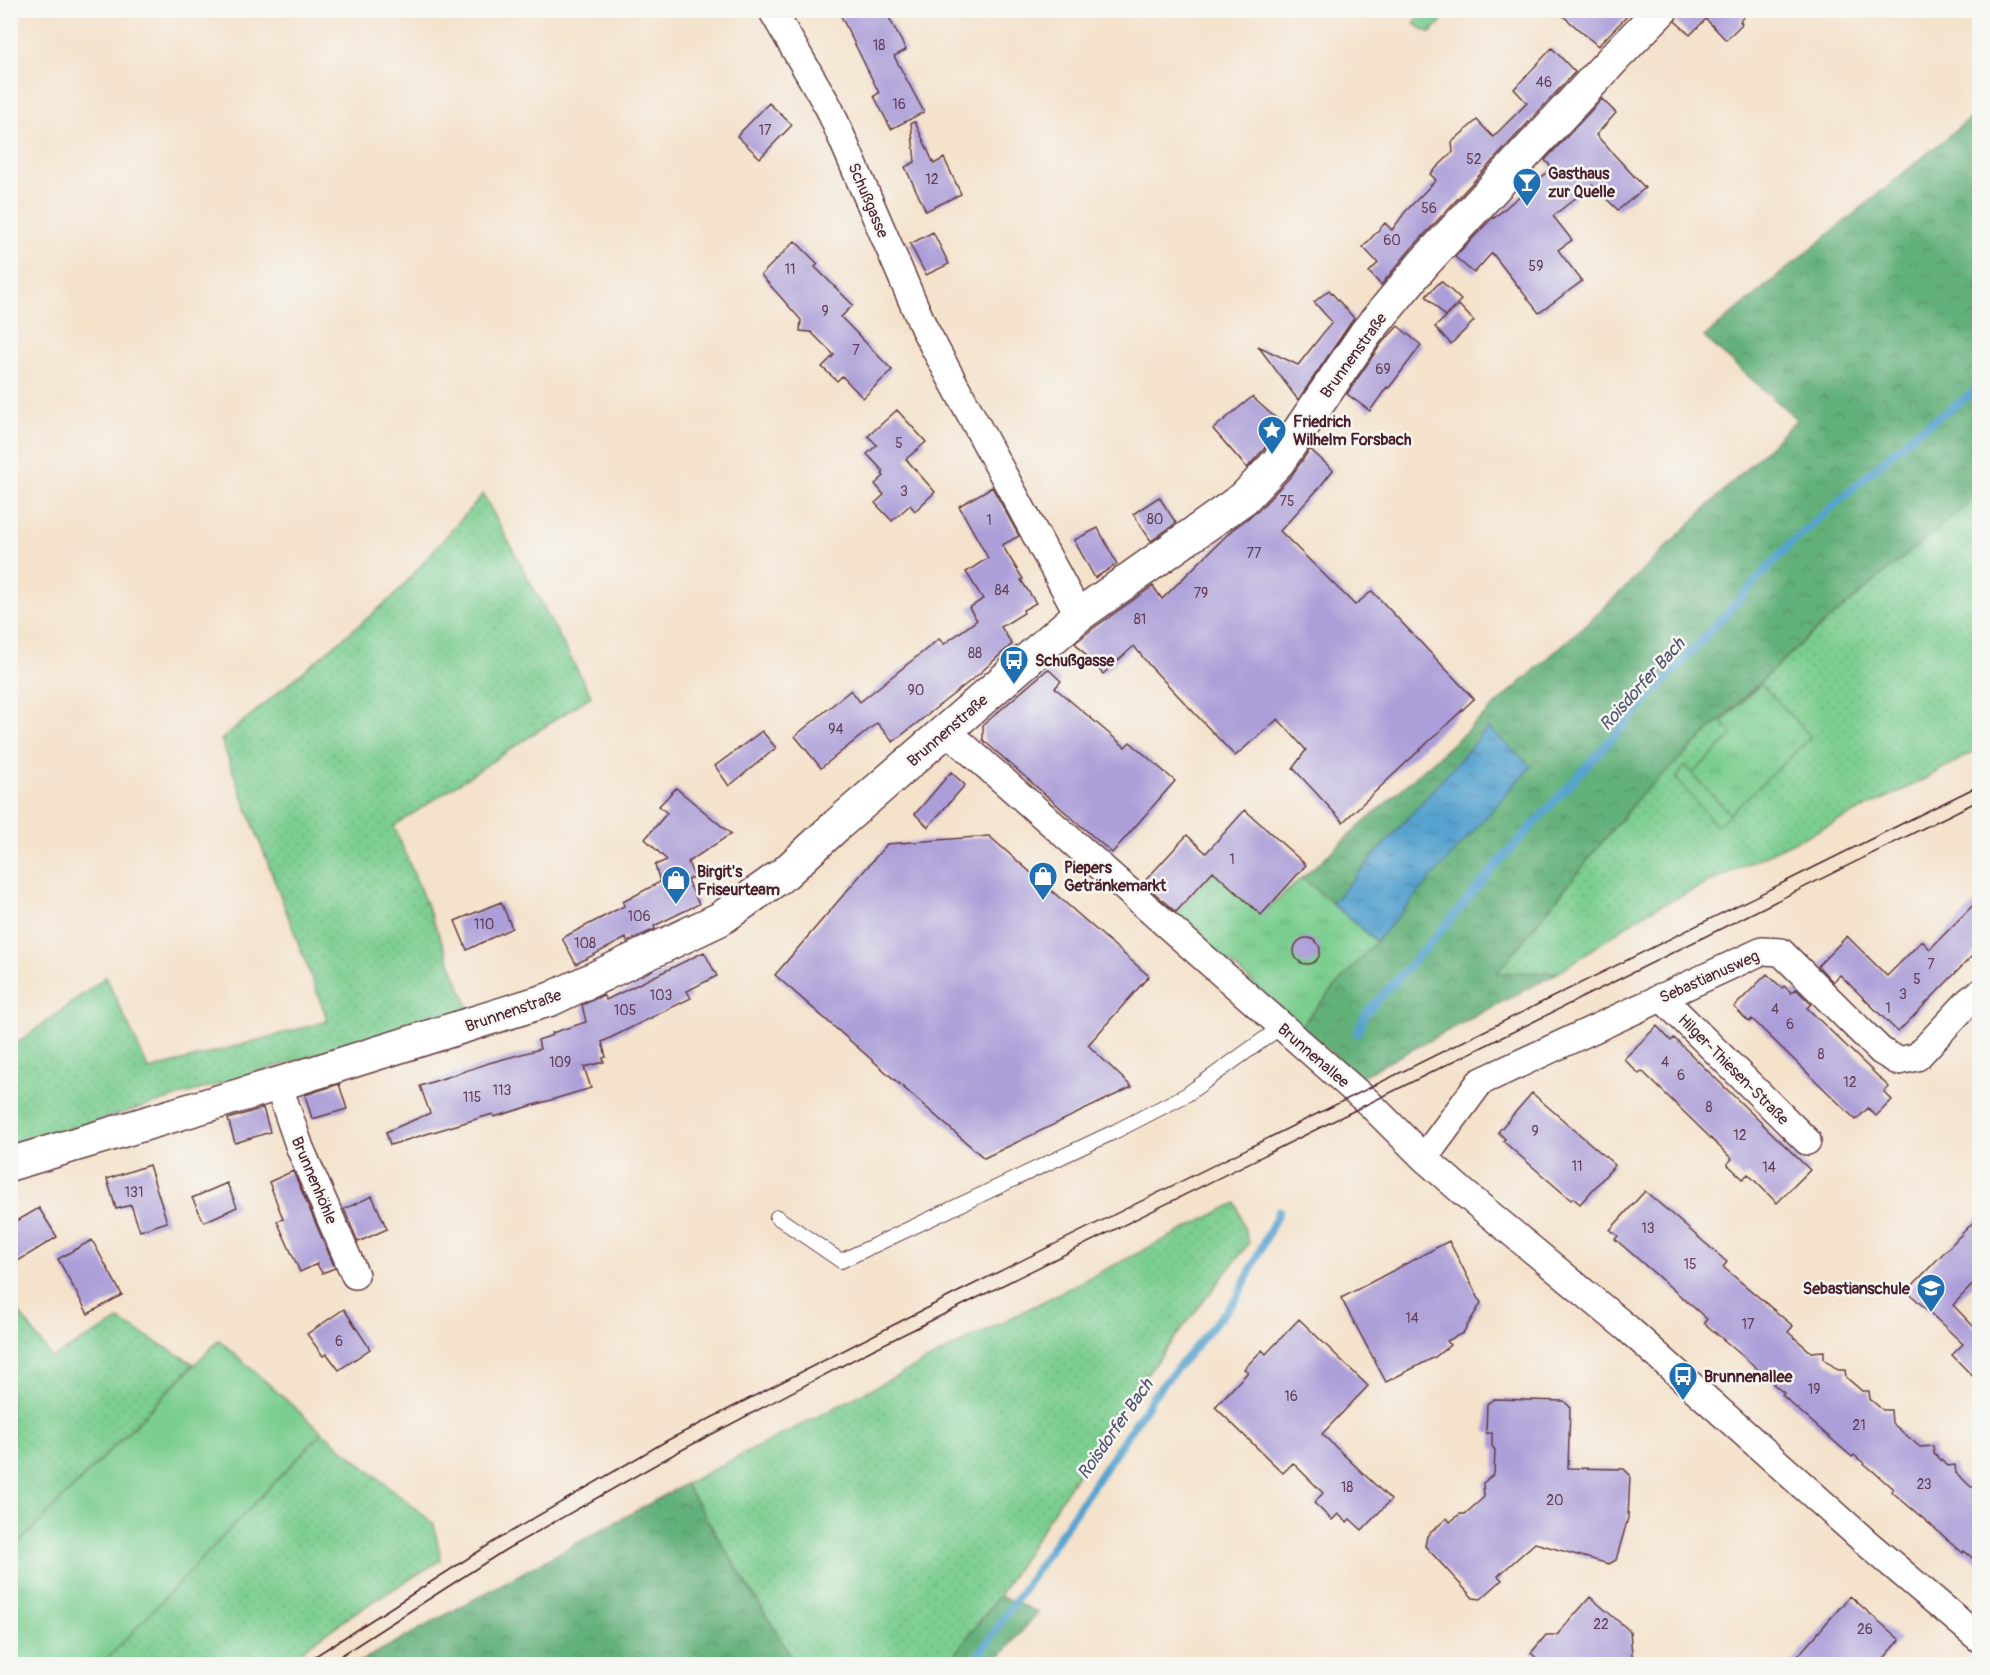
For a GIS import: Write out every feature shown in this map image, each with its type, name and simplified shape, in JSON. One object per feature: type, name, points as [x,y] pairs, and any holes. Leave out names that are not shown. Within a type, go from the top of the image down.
[{"type":"street","name":"Schußgasse","points":[[772,10],[829,108],[924,328],[1079,615]]},
{"type":"street","name":"Brunnenstraße","points":[[23,1160],[551,999],[720,919],[785,873],[1079,615],[1244,498],[1278,462],[1366,333],[1424,263],[1661,10]]},
{"type":"street","name":"Brunnenallee","points":[[947,731],[1369,1103],[1424,1158],[1627,1328],[1868,1544],[1980,1639]]},
{"type":"street","name":"Sebastianusweg","points":[[1424,1158],[1480,1082],[1762,951],[1781,952],[1881,1051],[1898,1061],[1917,1056],[1970,1000],[1980,993]]},
{"type":"street","name":"Hilger-Thiesen-Straße","points":[[1661,997],[1807,1141]]},
{"type":"street","name":"Brunnenhöhle","points":[[278,1084],[300,1148],[355,1275]]},
{"type":"lane","points":[[777,1217],[841,1261],[1116,1131],[1186,1095],[1281,1027]]},
{"type":"green space","points":[[1422,10],[1451,11],[1430,33],[1414,24]]},
{"type":"green space","points":[[1979,111],[1979,494],[1805,640],[1637,799],[1497,973],[1559,972],[1360,1077],[1300,1026],[1376,941],[1302,878],[1602,610],[1797,419],[1704,337]]},
{"type":"green space","points":[[483,494],[591,696],[394,826],[469,1008],[11,1147],[11,1048],[106,977],[149,1070],[328,1021],[221,740],[395,595]]},
{"type":"green space","points":[[1979,494],[1979,749],[1911,786],[1647,912],[1559,972],[1496,973],[1637,799],[1805,640]]},
{"type":"green space","points":[[1761,684],[1811,737],[1730,814],[1692,774],[1733,735],[1722,722]]},
{"type":"green space","points":[[1685,766],[1730,814],[1717,826],[1676,779]]},
{"type":"green space","points":[[1213,871],[1261,914],[1302,878],[1376,941],[1300,1026],[1175,913]]},
{"type":"green space","points":[[1236,1203],[1249,1243],[1117,1412],[999,1596],[947,1664],[796,1664],[685,1484]]},
{"type":"green space","points":[[10,1300],[52,1358],[119,1320],[194,1364],[11,1551]]},
{"type":"green space","points":[[219,1340],[322,1432],[102,1664],[11,1664],[11,1551]]},
{"type":"green space","points":[[322,1432],[434,1524],[441,1560],[353,1614],[283,1664],[102,1664]]},
{"type":"green space","points":[[685,1484],[796,1664],[356,1664]]},
{"type":"green space","points":[[999,1596],[1038,1612],[994,1664],[947,1664]]},
{"type":"water","points":[[1488,728],[1531,766],[1376,941],[1332,903]]},
{"type":"building","points":[[838,10],[885,10],[906,50],[894,56],[924,112],[891,129],[874,96],[879,93]]},
{"type":"building","points":[[1556,10],[1633,10],[1598,46]]},
{"type":"building","points":[[1679,10],[1750,10],[1740,21],[1742,24],[1726,40],[1706,19],[1690,35],[1675,21]]},
{"type":"building","points":[[1552,48],[1575,72],[1410,250],[1381,285],[1369,272],[1378,263],[1363,247],[1385,223],[1392,230],[1405,212],[1436,180],[1430,174],[1453,152],[1452,142],[1477,120],[1493,137],[1527,103],[1514,89]]},
{"type":"building","points":[[1602,99],[1616,113],[1596,135],[1645,188],[1618,210],[1592,185],[1553,216],[1572,240],[1558,250],[1582,281],[1539,313],[1492,253],[1474,273],[1455,257],[1493,217],[1552,168],[1545,160]]},
{"type":"building","points":[[769,103],[792,125],[760,158],[737,136]]},
{"type":"building","points":[[915,122],[934,164],[944,158],[961,194],[926,211],[905,167],[915,162],[911,123]]},
{"type":"building","points":[[933,232],[949,264],[926,275],[910,244]]},
{"type":"building","points":[[795,241],[818,264],[815,267],[853,305],[841,317],[892,370],[863,398],[842,376],[837,381],[822,367],[834,355],[811,332],[800,331],[801,320],[761,275]]},
{"type":"building","points":[[1441,281],[1461,300],[1445,316],[1426,296]]},
{"type":"building","points":[[1329,290],[1354,318],[1298,400],[1258,346],[1298,365],[1332,322],[1314,302]]},
{"type":"building","points":[[1459,305],[1474,321],[1451,344],[1435,327]]},
{"type":"building","points":[[1398,326],[1421,345],[1370,411],[1347,394],[1381,344]]},
{"type":"building","points":[[1252,397],[1279,421],[1268,434],[1272,438],[1247,468],[1213,429]]},
{"type":"building","points":[[897,410],[926,442],[906,459],[935,492],[915,511],[910,505],[892,521],[875,503],[884,495],[875,484],[884,476],[882,474],[884,472],[867,454],[877,445],[868,436]]},
{"type":"building","points":[[1310,449],[1333,470],[1280,531],[1355,605],[1372,591],[1474,699],[1343,822],[1293,768],[1306,750],[1278,719],[1235,756],[1149,665],[1134,646],[1103,674],[1075,643],[1153,586],[1162,599],[1232,530],[1258,511],[1292,475]]},
{"type":"building","points":[[992,487],[1019,536],[1002,545],[1036,603],[1001,627],[1012,644],[979,674],[893,742],[877,723],[821,768],[795,736],[851,690],[860,702],[939,639],[944,644],[977,620],[969,608],[983,599],[966,572],[988,558],[959,506]]},
{"type":"building","points":[[1159,497],[1176,523],[1151,541],[1133,514]]},
{"type":"building","points":[[1098,528],[1117,564],[1095,578],[1074,540]]},
{"type":"building","points":[[1048,669],[1061,681],[1055,688],[1125,747],[1130,742],[1175,781],[1112,853],[983,740],[983,725]]},
{"type":"building","points":[[762,731],[776,748],[729,786],[715,766]]},
{"type":"building","points":[[951,772],[965,785],[928,827],[915,814]]},
{"type":"building","points":[[676,788],[731,834],[688,862],[694,877],[687,880],[699,904],[654,926],[655,929],[627,942],[626,938],[576,964],[562,938],[624,906],[623,902],[660,882],[655,865],[667,860],[645,839],[667,813],[659,806]]},
{"type":"building","points":[[1245,810],[1306,865],[1261,915],[1213,871],[1176,912],[1143,883],[1187,835],[1206,853]]},
{"type":"building","points":[[989,836],[1149,976],[1088,1045],[1132,1087],[984,1158],[775,975],[887,844]]},
{"type":"building","points":[[1980,898],[1980,948],[1898,1032],[1840,975],[1833,982],[1818,966],[1847,936],[1887,976],[1922,941],[1930,949]]},
{"type":"building","points":[[501,902],[512,928],[467,950],[455,921]]},
{"type":"building","points":[[1307,938],[1316,942],[1320,951],[1316,960],[1307,964],[1298,960],[1294,951],[1298,942]]},
{"type":"building","points":[[704,952],[717,976],[687,991],[691,998],[602,1042],[606,1057],[603,1058],[604,1062],[584,1067],[591,1088],[390,1145],[386,1132],[430,1113],[420,1086],[540,1049],[538,1040],[586,1022],[582,1005],[603,995],[606,1000]]},
{"type":"building","points":[[1767,974],[1782,988],[1784,986],[1792,993],[1796,989],[1811,1004],[1807,1008],[1889,1087],[1884,1092],[1892,1100],[1876,1116],[1868,1108],[1856,1120],[1752,1019],[1749,1022],[1734,1007]]},
{"type":"building","points":[[1657,1026],[1671,1041],[1674,1038],[1810,1170],[1777,1203],[1748,1174],[1743,1179],[1727,1164],[1732,1159],[1642,1071],[1639,1074],[1624,1059]]},
{"type":"building","points":[[339,1084],[347,1109],[312,1119],[305,1095]]},
{"type":"building","points":[[1532,1093],[1615,1165],[1580,1204],[1573,1198],[1571,1200],[1503,1141],[1505,1139],[1498,1132]]},
{"type":"building","points":[[263,1108],[270,1132],[235,1143],[228,1119]]},
{"type":"building","points":[[149,1165],[167,1222],[140,1231],[131,1205],[116,1209],[107,1179]]},
{"type":"building","points":[[293,1171],[335,1268],[322,1273],[317,1264],[300,1272],[277,1221],[283,1219],[269,1182]]},
{"type":"building","points":[[227,1183],[237,1207],[204,1222],[192,1198]]},
{"type":"building","points":[[1645,1191],[1727,1262],[1723,1267],[1793,1326],[1788,1332],[1811,1352],[1824,1351],[1824,1359],[1838,1370],[1845,1370],[1846,1377],[1862,1391],[1869,1391],[1870,1399],[1883,1410],[1891,1410],[1892,1423],[1920,1447],[1933,1446],[1934,1454],[1948,1466],[1955,1465],[1956,1473],[1971,1487],[1980,1486],[1980,1564],[1964,1551],[1963,1553],[1891,1491],[1893,1489],[1873,1471],[1854,1455],[1852,1457],[1795,1407],[1782,1395],[1784,1393],[1774,1383],[1704,1323],[1707,1319],[1615,1239],[1618,1236],[1610,1230]]},
{"type":"building","points":[[372,1196],[387,1229],[358,1242],[344,1209]]},
{"type":"building","points":[[39,1208],[57,1237],[10,1266],[10,1225]]},
{"type":"building","points":[[1980,1215],[1980,1277],[1953,1305],[1977,1330],[1980,1328],[1980,1384],[1952,1355],[1963,1344],[1907,1291]]},
{"type":"building","points":[[92,1240],[122,1295],[88,1314],[58,1259]]},
{"type":"building","points":[[1449,1241],[1481,1303],[1463,1333],[1447,1341],[1450,1345],[1435,1357],[1386,1382],[1341,1298]]},
{"type":"building","points":[[344,1309],[370,1349],[339,1370],[327,1354],[323,1356],[307,1334]]},
{"type":"building","points":[[1299,1319],[1368,1386],[1322,1434],[1391,1500],[1362,1530],[1350,1519],[1347,1522],[1338,1514],[1332,1520],[1314,1503],[1323,1493],[1293,1463],[1283,1473],[1215,1407],[1248,1372],[1244,1369],[1262,1350],[1266,1354]]},
{"type":"building","points":[[1494,1399],[1564,1401],[1570,1407],[1568,1468],[1624,1469],[1630,1475],[1628,1518],[1616,1560],[1609,1564],[1535,1543],[1498,1576],[1502,1580],[1481,1599],[1473,1598],[1425,1546],[1427,1536],[1447,1518],[1450,1522],[1460,1514],[1465,1514],[1484,1497],[1483,1483],[1494,1474],[1495,1450],[1492,1446],[1492,1433],[1486,1433],[1487,1404]]},
{"type":"building","points":[[1850,1596],[1900,1640],[1878,1665],[1790,1665]]},
{"type":"building","points":[[1590,1597],[1630,1631],[1633,1665],[1544,1665],[1531,1653],[1546,1635],[1557,1635]]},
{"type":"waterway","name":"Roisdorfer Bach","points":[[1357,1033],[1366,1013],[1435,938],[1498,863],[1788,546],[1916,432],[1962,401],[1980,385]]},
{"type":"waterway","name":"Roisdorfer Bach","points":[[973,1664],[1154,1395],[1237,1298],[1279,1211]]},
{"type":"tram line","points":[[303,1664],[498,1539],[668,1440],[954,1294],[1980,785]]},
{"type":"tram line","points":[[328,1664],[505,1550],[678,1452],[872,1350],[1980,800]]},
{"type":"place","name":"Gasthaus zur Quelle","points":[[1527,208]]},
{"type":"place","name":"Friedrich Wilhelm Forsbach","points":[[1272,456]]},
{"type":"place","name":"Schußgasse","points":[[1014,686]]},
{"type":"place","name":"Piepers Getränkemarkt","points":[[1043,902]]},
{"type":"place","name":"Birgit's Friseurteam","points":[[676,906]]},
{"type":"place","name":"Sebastianschule","points":[[1931,1314]]},
{"type":"place","name":"Brunnenallee","points":[[1683,1402]]}]
